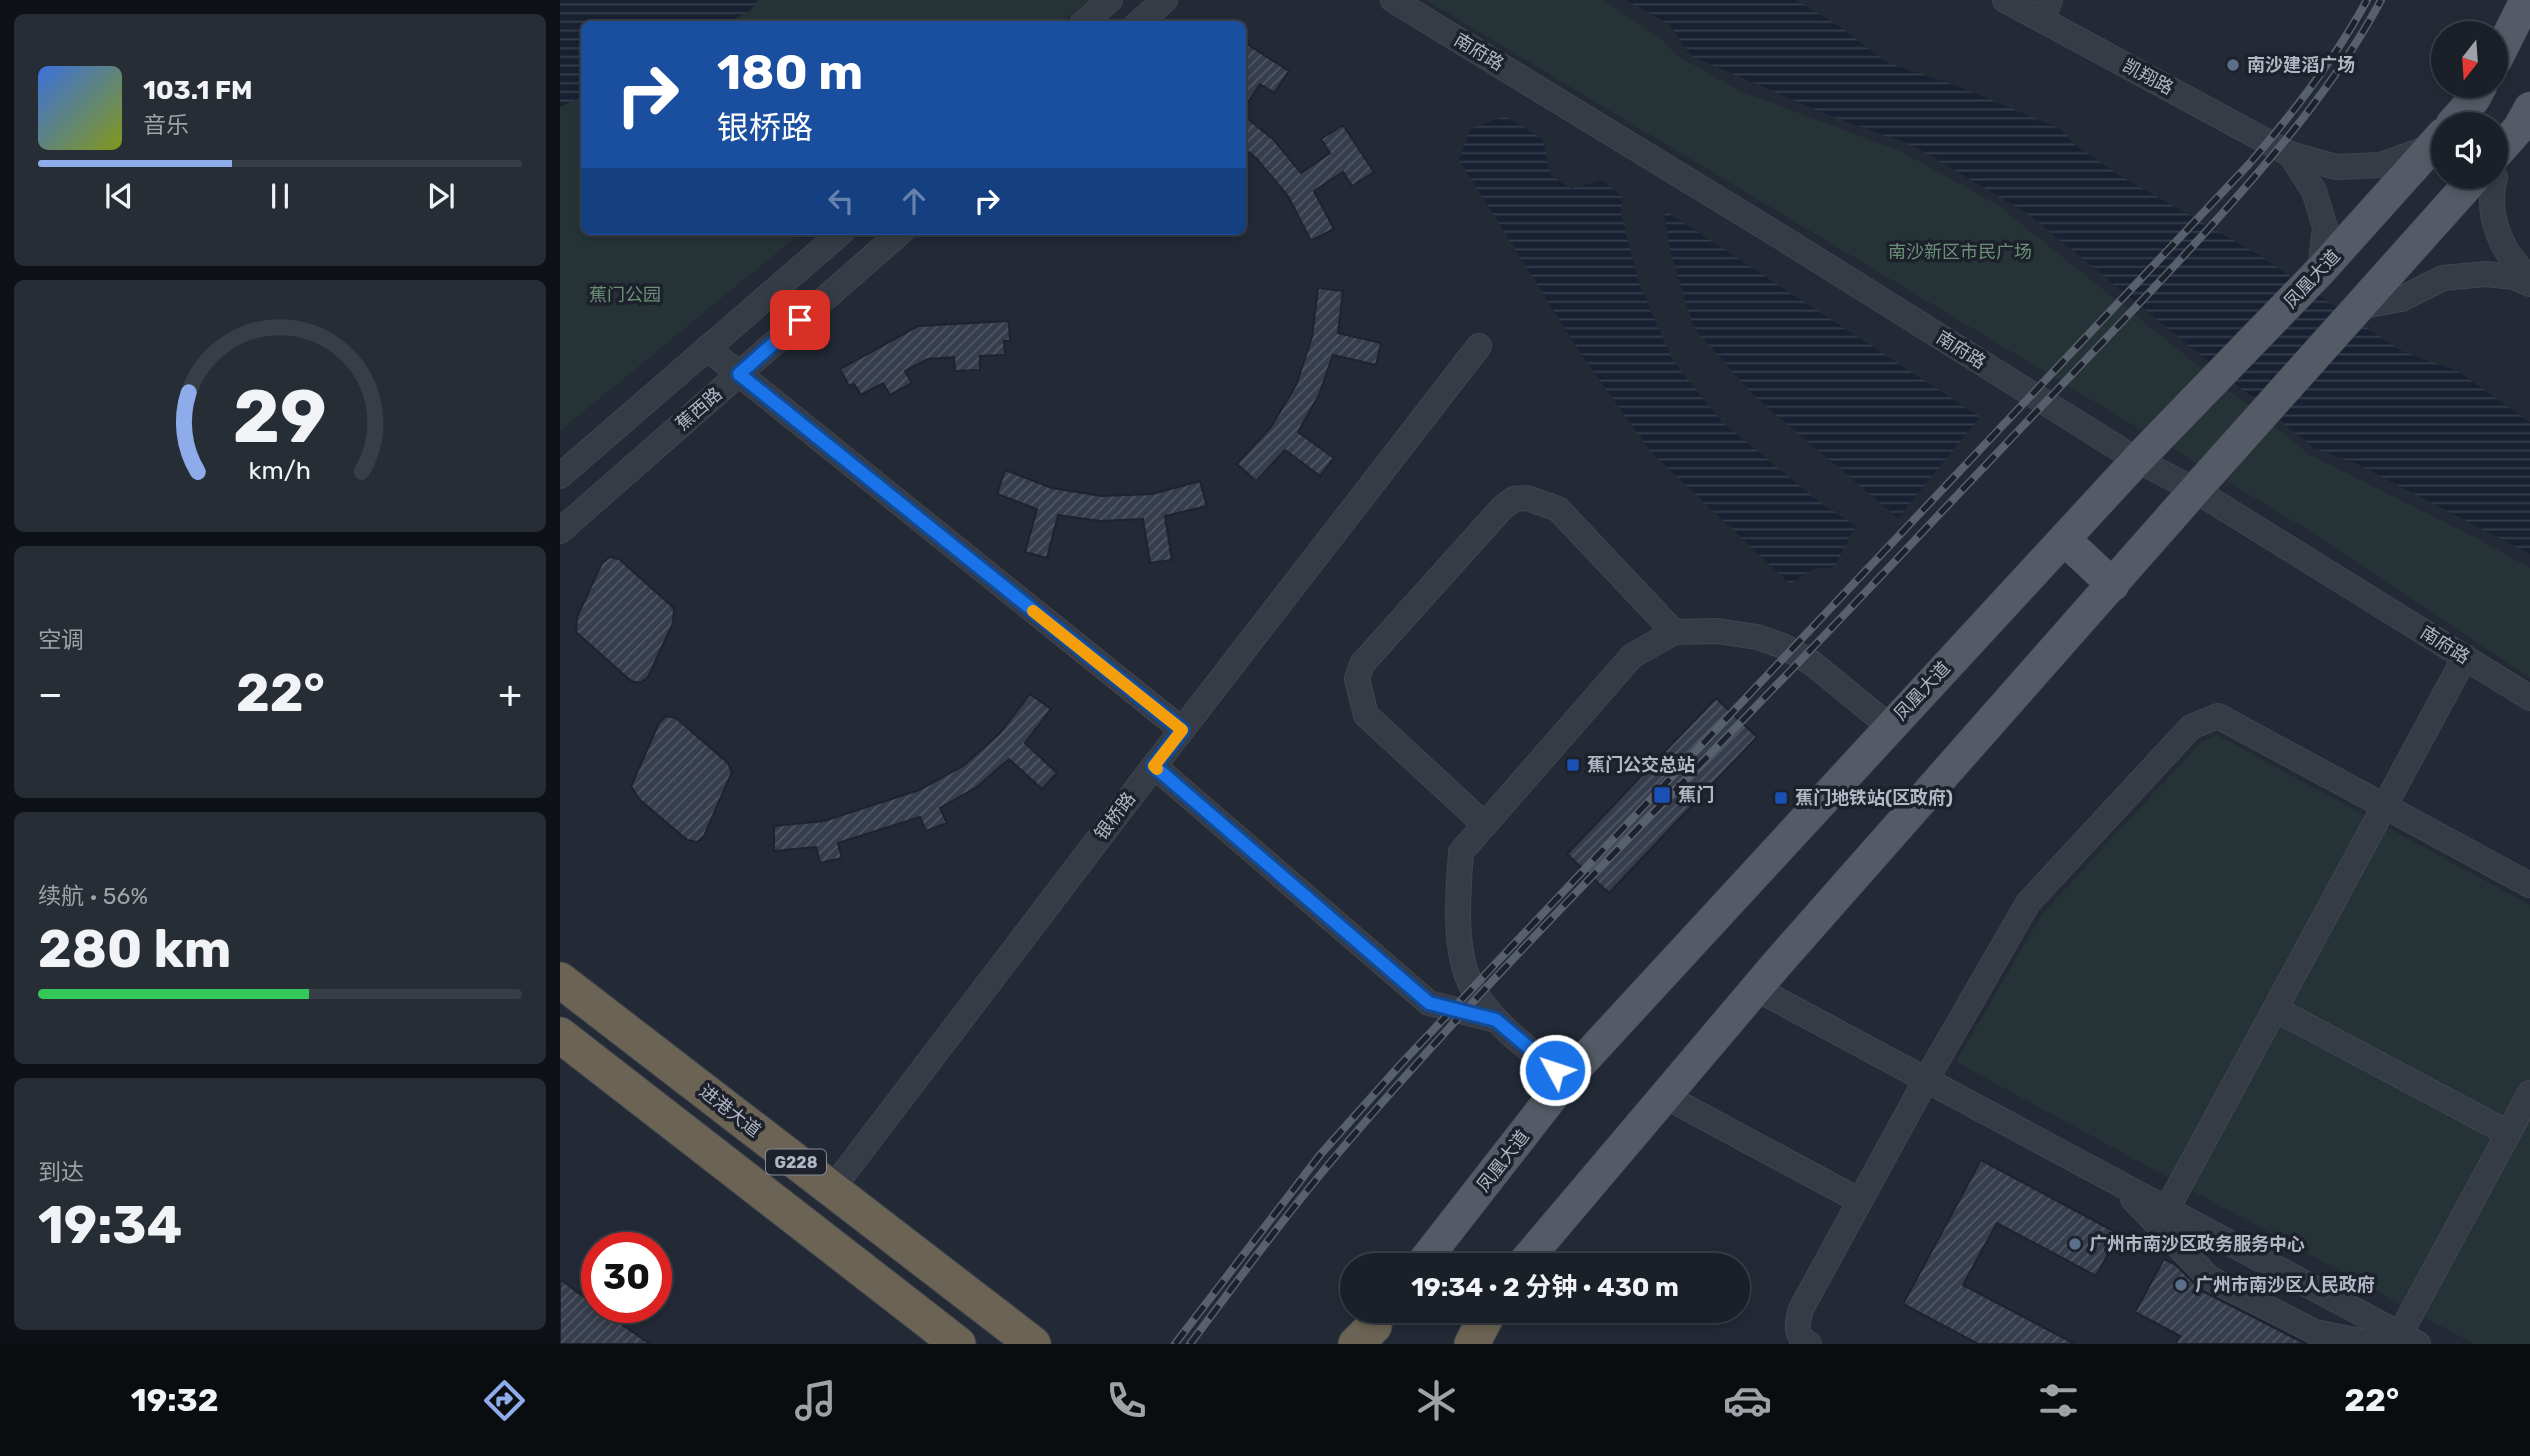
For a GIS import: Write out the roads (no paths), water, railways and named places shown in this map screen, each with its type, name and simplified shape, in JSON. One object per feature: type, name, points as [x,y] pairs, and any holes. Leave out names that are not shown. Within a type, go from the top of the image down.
[{"type":"highway","name":"进港大道","points":[[560,980],[1032,1344]]},
{"type":"highway","name":"G228","points":[[560,1035],[958,1344]]},
{"type":"highway","points":[[1472,1344],[1483,1323]]},
{"type":"main road","points":[[2508,36],[2526,0]]},
{"type":"main road","name":"凤凰大道","points":[[2462,112],[2475,98]]},
{"type":"main road","points":[[2508,145],[2530,108]]},
{"type":"main road","name":"凤凰大道","points":[[1430,1253],[1566,1079],[1889,726],[2137,460],[2320,271],[2431,147]]},
{"type":"main road","points":[[1531,1253],[1756,989],[2194,490],[2464,189]]},
{"type":"main road","points":[[2064,539],[2113,585]]},
{"type":"main road","points":[[1453,1344],[1471,1323]]},
{"type":"street","points":[[1086,21],[1111,0]]},
{"type":"street","points":[[1140,21],[1165,0]]},
{"type":"street","name":"南府路","points":[[1393,0],[1781,237],[2137,460],[2194,490],[2530,698]]},
{"type":"street","name":"凯翔路","points":[[2005,0],[2046,10],[2290,154],[2336,167],[2381,165],[2431,140]]},
{"type":"street","points":[[2290,154],[2314,191],[2325,227],[2320,271]]},
{"type":"street","points":[[2493,189],[2491,205],[2496,230],[2515,263],[2530,281]]},
{"type":"street","points":[[560,476],[838,235]]},
{"type":"street","name":"蕉西路","points":[[560,531],[897,235]]},
{"type":"street","points":[[2358,307],[2401,299],[2443,278],[2486,274],[2530,281]]},
{"type":"street","name":"银桥路","points":[[832,1189],[1154,766],[1479,346]]},
{"type":"street","points":[[707,348],[1182,730]]},
{"type":"street","points":[[1485,825],[1366,715],[1357,679],[1362,664],[1502,508],[1514,499],[1527,498],[1559,509],[1674,632]]},
{"type":"street","points":[[1566,1079],[1496,1020],[1471,985],[1461,951],[1458,891],[1461,852],[1632,656],[1674,632],[1717,631],[1757,637],[1783,646],[1812,663],[1889,726]]},
{"type":"street","points":[[2167,1209],[2465,657]]},
{"type":"street","points":[[1808,1344],[1802,1340],[1796,1327],[1801,1309],[1926,1080],[2028,904],[2191,727],[2218,716],[2530,886]]},
{"type":"street","points":[[1154,766],[1429,1003],[1496,1020]]},
{"type":"street","points":[[1756,989],[2409,1339],[2530,1093]]},
{"type":"street","points":[[2276,1009],[2508,1133]]},
{"type":"street","points":[[1665,1096],[1860,1201]]},
{"type":"street","points":[[2116,1182],[2209,1278],[2315,1332],[2375,1344]]},
{"type":"water","points":[[560,0],[758,0],[750,11],[732,21],[581,21],[581,97],[560,107]]},
{"type":"water","points":[[1626,0],[1796,0],[1837,25],[1888,63],[1958,86],[2061,129],[2075,145],[2119,175],[2259,255],[2403,352],[2456,370],[2530,422],[2530,554],[2357,464],[2314,448],[2028,214],[1914,146],[1826,114],[1691,56],[1670,25]]},
{"type":"water","points":[[1505,116],[1543,139],[1550,175],[1572,189],[1601,180],[1622,196],[1621,214],[1640,286],[1673,361],[1722,422],[1818,501],[1856,526],[1834,567],[1814,569],[1790,584],[1651,452],[1581,354],[1459,160],[1471,128]]},
{"type":"water","points":[[1664,210],[1980,417],[1898,518],[1756,398],[1694,328],[1670,251]]},
{"type":"railway","points":[[1175,1344],[1320,1155],[1401,1064],[2250,163],[2313,84],[2367,0]]},
{"type":"railway","points":[[1190,1344],[1320,1174],[1443,1034],[1855,603],[2226,209],[2275,153],[2321,94],[2381,0]]},
{"type":"place","name":"南沙建滔广场","points":[[2233,65]]},
{"type":"place","name":"蕉门公交总站","points":[[1573,765]]},
{"type":"place","name":"蕉门","points":[[1662,795]]},
{"type":"place","name":"蕉门地铁站(区政府)","points":[[1781,798]]},
{"type":"place","name":"广州市南沙区政务服务中心","points":[[2075,1244]]},
{"type":"place","name":"广州市南沙区人民政府","points":[[2181,1285]]},
{"type":"park label","name":"南沙新区市民广场","points":[[1960,252]]},
{"type":"park label","name":"蕉门公园","points":[[625,295]]}]
